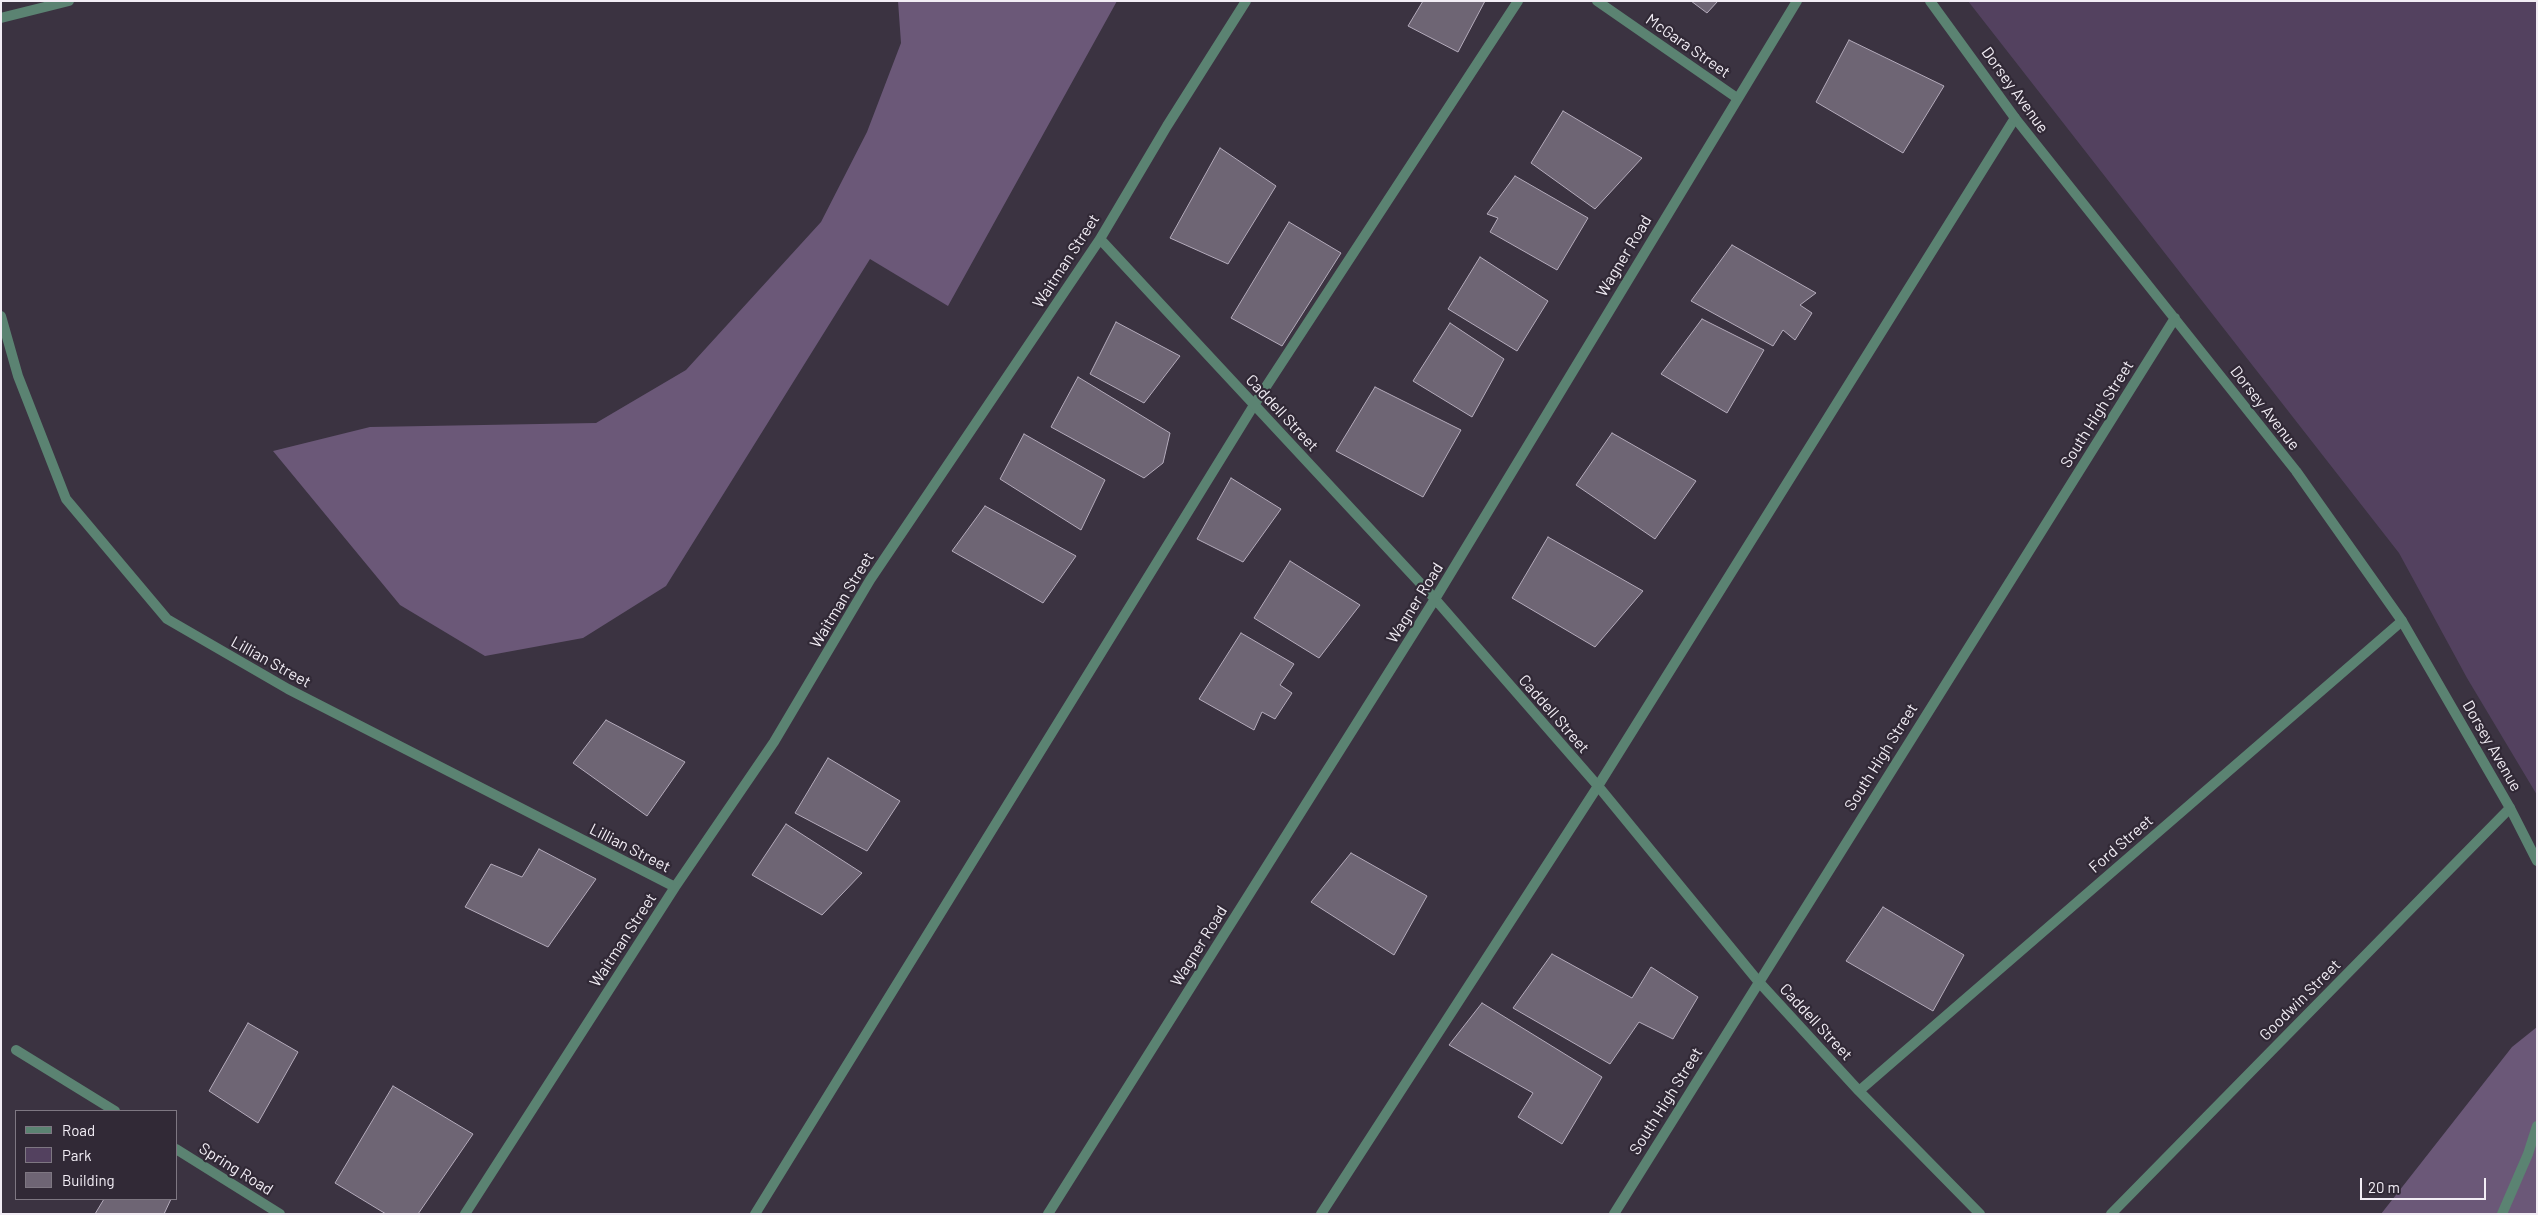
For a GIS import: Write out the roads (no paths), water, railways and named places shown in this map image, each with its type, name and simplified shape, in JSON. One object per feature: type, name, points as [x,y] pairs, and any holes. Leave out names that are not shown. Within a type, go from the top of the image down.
[{"type":"street","points":[[1,18],[69,1]]},
{"type":"street","name":"Waitman Street","points":[[465,1214],[675,887],[774,742],[870,580],[1100,239],[1167,126],[1246,1]]},
{"type":"street","points":[[755,1214],[1254,406],[1518,1]]},
{"type":"street","name":"McGara Street","points":[[1597,1],[1737,98]]},
{"type":"street","name":"Wagner Road","points":[[1048,1214],[1435,600],[1796,1]]},
{"type":"street","name":"Dorsey Avenue","points":[[1930,1],[2015,118],[2296,471],[2402,621],[2510,808],[2537,861]]},
{"type":"street","points":[[1321,1214],[1598,786],[2015,118]]},
{"type":"street","name":"Caddell Street","points":[[1100,239],[1435,600],[1598,786],[1758,981],[1859,1091],[1980,1214]]},
{"type":"street","name":"Lillian Street","points":[[1,316],[18,376],[66,499],[167,619],[288,690],[675,887]]},
{"type":"street","name":"South High Street","points":[[1614,1214],[1758,981],[2175,318]]},
{"type":"street","name":"Ford Street","points":[[1859,1091],[2402,621]]},
{"type":"street","name":"Goodwin Street","points":[[2111,1214],[2510,808]]},
{"type":"street","points":[[16,1050],[113,1110]]},
{"type":"street","points":[[2502,1214],[2528,1154],[2537,1126]]},
{"type":"street","name":"Spring Road","points":[[178,1150],[280,1214]]}]
